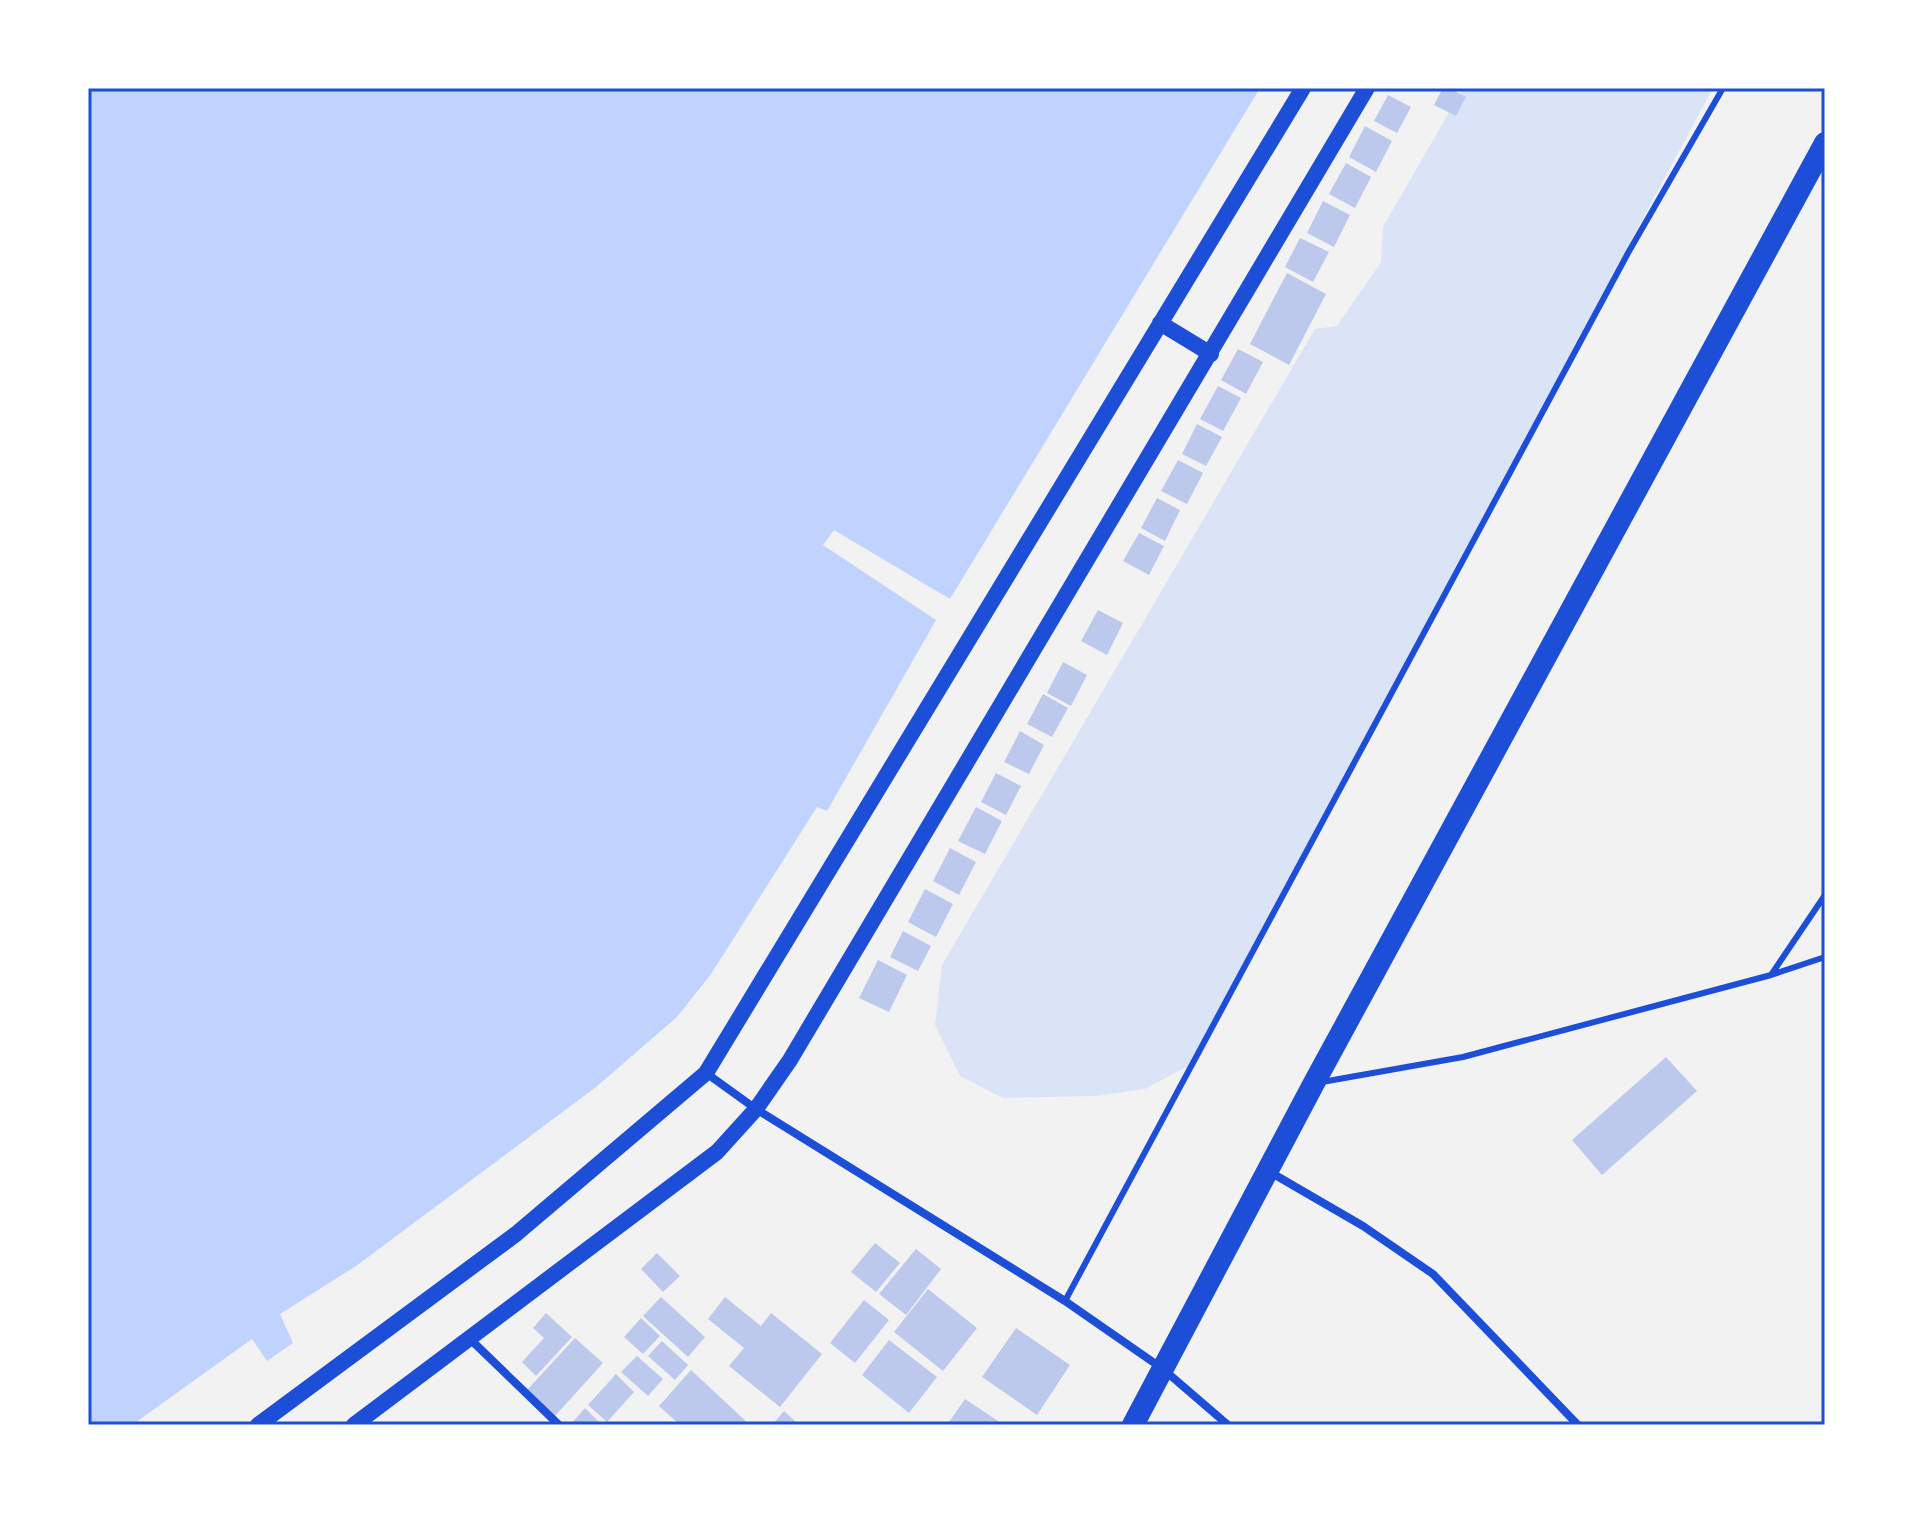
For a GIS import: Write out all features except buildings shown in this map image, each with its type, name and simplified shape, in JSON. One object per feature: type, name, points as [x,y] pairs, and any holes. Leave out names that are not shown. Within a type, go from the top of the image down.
[{"type":"highway","points":[[1133,1425],[1314,1083],[1825,143]]},
{"type":"main road","points":[[258,1425],[516,1234],[706,1073],[1303,88]]},
{"type":"main road","points":[[354,1425],[717,1152],[756,1109],[790,1060],[1367,88]]},
{"type":"main road","points":[[1160,323],[1211,354]]},
{"type":"street","points":[[706,1073],[756,1109],[1065,1301],[1163,1369],[1228,1425]]},
{"type":"street","points":[[1269,1172],[1363,1226],[1433,1274],[1578,1425]]},
{"type":"street","points":[[470,1338],[559,1425]]},
{"type":"lane","points":[[1065,1301],[1628,253],[1723,88]]},
{"type":"lane","points":[[1771,975],[1825,895]]},
{"type":"lane","points":[[1314,1083],[1463,1057],[1771,975],[1825,957]]},
{"type":"shaded area","points":[[1463,88],[1713,88],[1416,641],[1199,1060],[1145,1089],[1095,1096],[1003,1098],[960,1076],[935,1025],[942,965],[1315,329],[1337,326],[1381,262],[1383,227]]},
{"type":"water","points":[[88,88],[1260,88],[950,599],[834,530],[823,545],[936,620],[827,811],[817,807],[711,974],[677,1017],[596,1087],[356,1266],[280,1314],[293,1343],[267,1361],[252,1339],[132,1425],[88,1425]]}]
